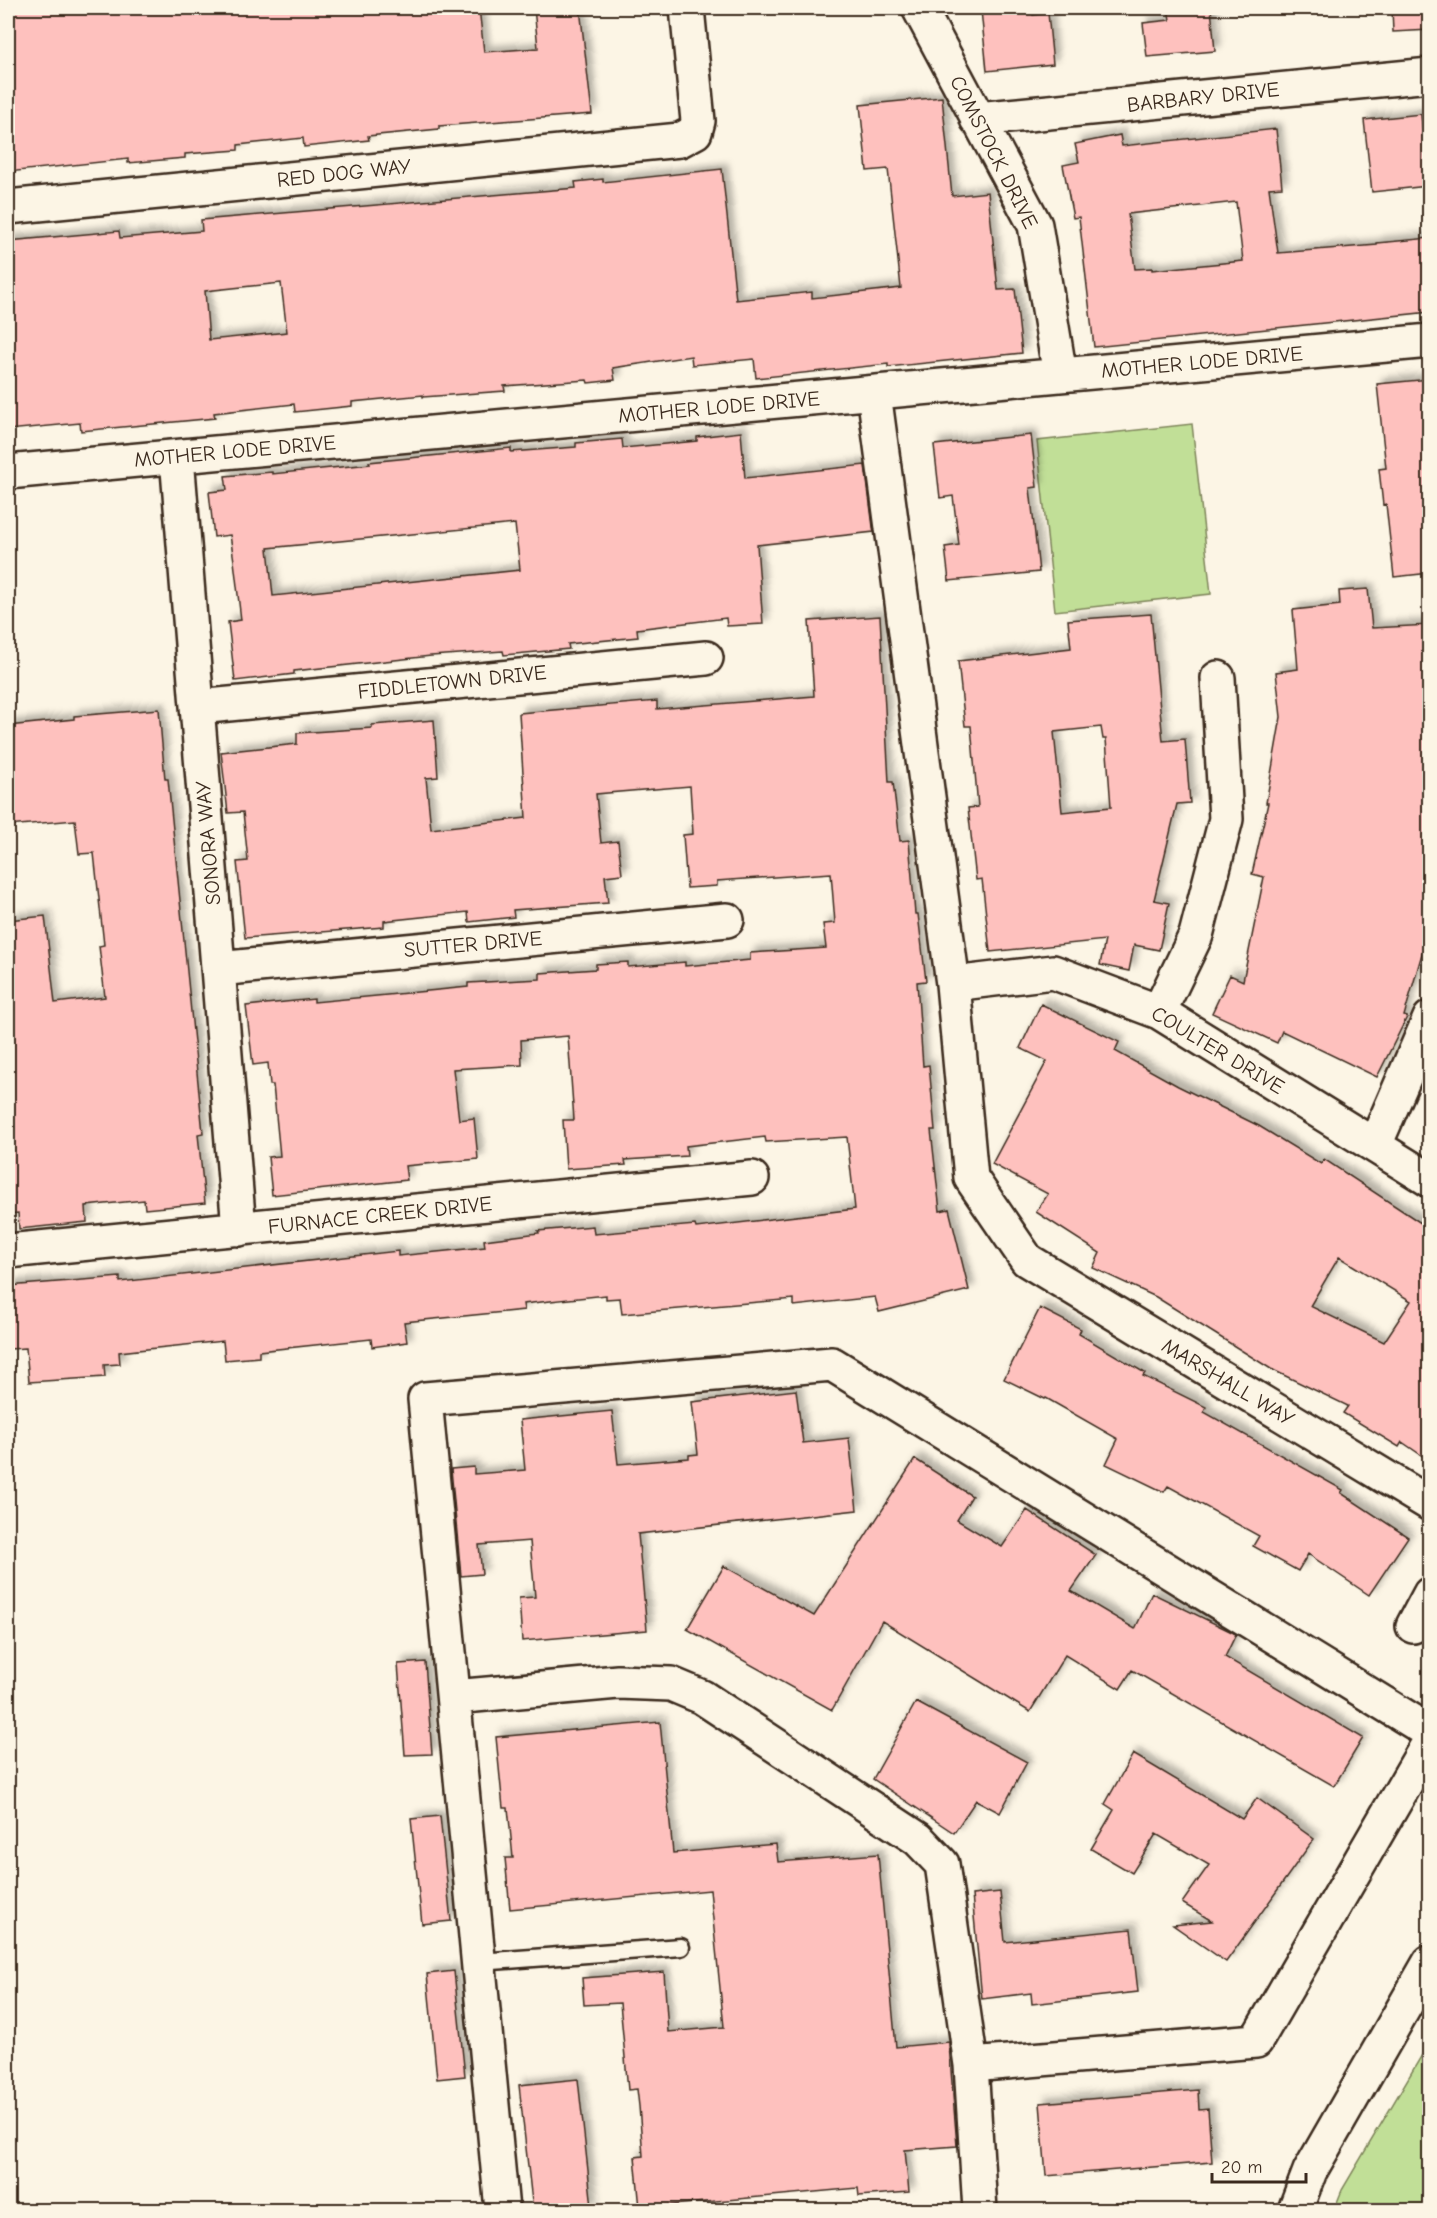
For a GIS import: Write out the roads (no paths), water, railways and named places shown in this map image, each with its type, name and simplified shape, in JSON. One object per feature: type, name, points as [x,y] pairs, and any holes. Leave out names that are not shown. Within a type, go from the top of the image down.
[{"type":"street","name":"RED DOG WAY","points":[[8,207],[680,140],[695,132],[698,121],[687,8]]},
{"type":"street","name":"COMSTOCK DRIVE","points":[[919,8],[1035,225],[1060,375]]},
{"type":"street","name":"BARBARY DRIVE","points":[[977,119],[1430,75]]},
{"type":"street","name":"MOTHER LODE DRIVE","points":[[8,472],[1430,341]]},
{"type":"street","points":[[874,393],[953,984]]},
{"type":"street","name":"SONORA WAY","points":[[177,457],[238,1229]]},
{"type":"street","name":"FIDDLETOWN DRIVE","points":[[198,707],[706,658]]},
{"type":"street","points":[[1159,1012],[1196,935],[1226,819],[1218,678]]},
{"type":"street","name":"SUTTER DRIVE","points":[[218,969],[727,920]]},
{"type":"street","name":"COULTER DRIVE","points":[[953,984],[1053,972],[1159,1012],[1430,1180]]},
{"type":"street","name":"MARSHALL WAY","points":[[953,984],[971,1178],[1027,1260],[1430,1504]]},
{"type":"street","points":[[1375,1145],[1430,1018]]},
{"type":"street","name":"FURNACE CREEK DRIVE","points":[[8,1251],[753,1178]]},
{"type":"street","points":[[502,2211],[425,1399],[832,1364],[1430,1732]]},
{"type":"street","points":[[1421,1631],[1430,1594]]},
{"type":"street","points":[[454,1697],[618,1682],[671,1684],[702,1697],[918,1839],[942,1864],[971,2065],[980,2211]]},
{"type":"street","points":[[971,2065],[1256,2041],[1430,1741]]},
{"type":"street","points":[[1295,2211],[1310,2171],[1430,1962]]},
{"type":"lane","points":[[478,1962],[681,1947]]}]
